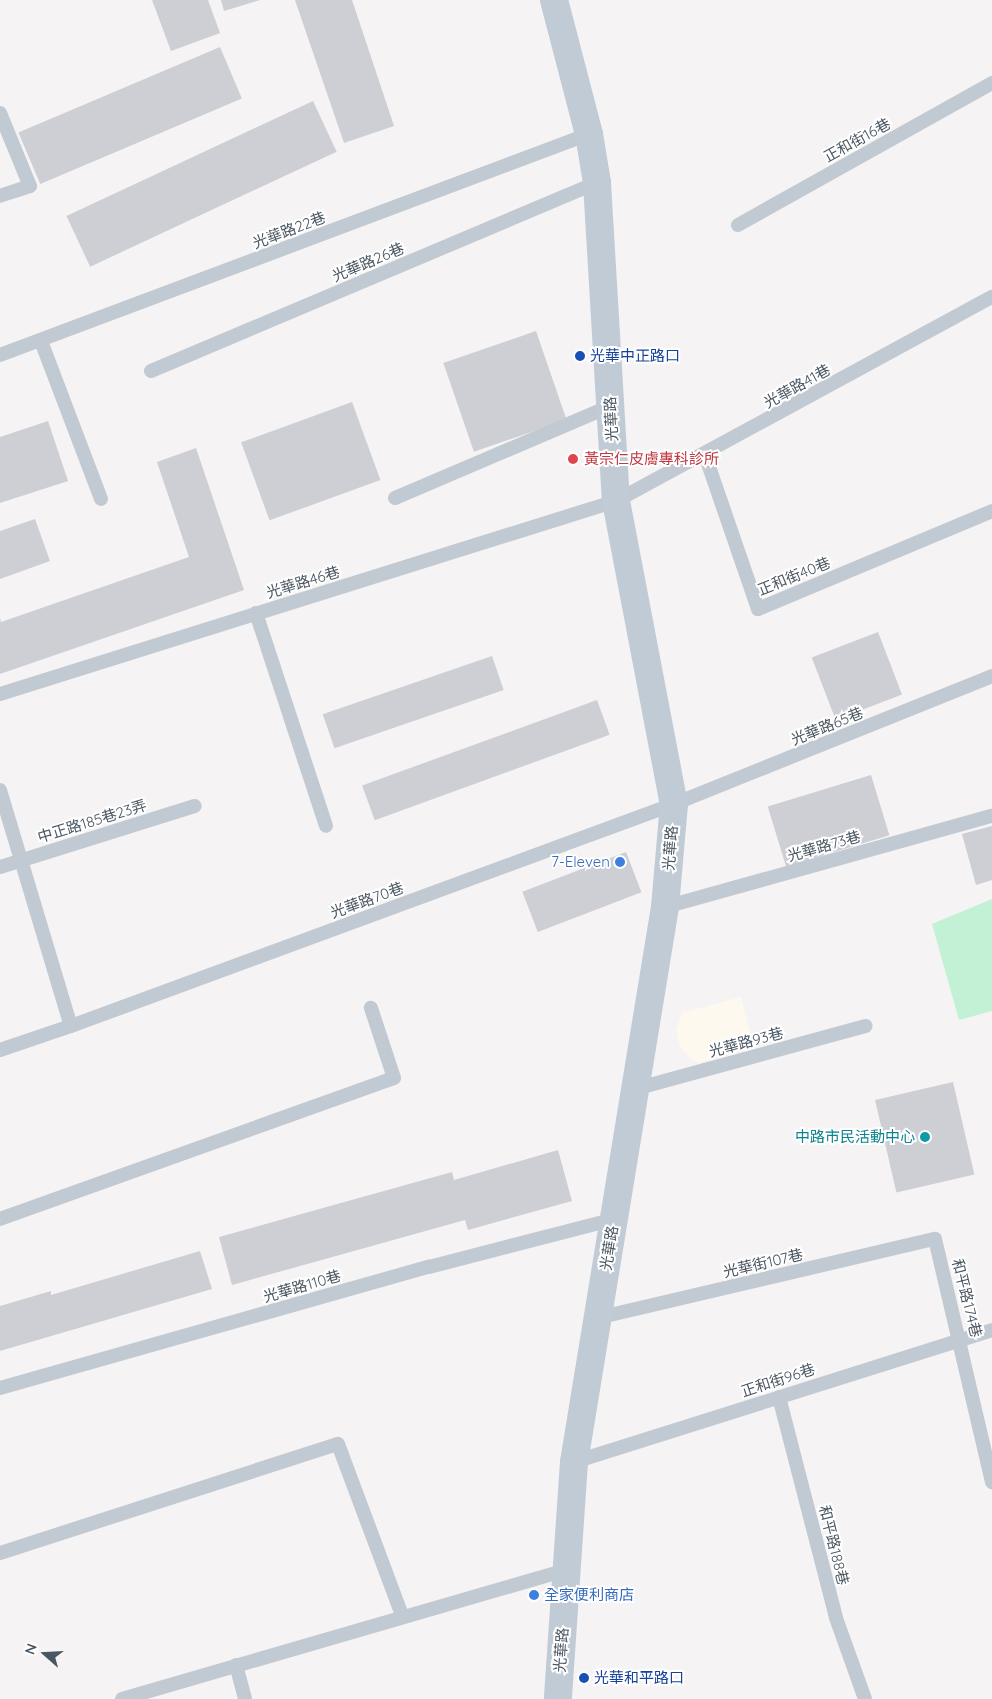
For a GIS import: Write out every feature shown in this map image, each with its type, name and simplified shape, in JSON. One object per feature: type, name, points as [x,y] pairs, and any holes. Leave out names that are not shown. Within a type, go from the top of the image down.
[{"type":"street","name":"光華路","points":[[554,0],[589,134],[597,183],[616,501],[674,804],[665,907],[574,1462],[558,1699]]},
{"type":"lane","name":"正和街16巷","points":[[738,225],[992,83]]},
{"type":"lane","points":[[0,113],[30,186],[0,196]]},
{"type":"lane","name":"光華路22巷","points":[[0,355],[589,134]]},
{"type":"lane","name":"光華路26巷","points":[[152,371],[597,183]]},
{"type":"lane","name":"光華路41巷","points":[[616,501],[705,455],[992,296]]},
{"type":"lane","points":[[41,341],[101,499]]},
{"type":"lane","points":[[395,498],[611,406]]},
{"type":"lane","name":"正和街40巷","points":[[705,455],[758,609],[992,511]]},
{"type":"lane","name":"光華路46巷","points":[[0,694],[616,501]]},
{"type":"lane","points":[[256,613],[326,826]]},
{"type":"lane","name":"光華路65巷","points":[[674,804],[992,676]]},
{"type":"lane","points":[[0,790],[71,1026]]},
{"type":"lane","name":"光華路70巷","points":[[0,1050],[71,1026],[674,804]]},
{"type":"lane","name":"中正路185巷23弄","points":[[0,867],[195,806]]},
{"type":"lane","name":"光華路73巷","points":[[665,907],[992,816]]},
{"type":"lane","points":[[0,1218],[394,1078],[371,1008]]},
{"type":"lane","name":"光華路93巷","points":[[636,1089],[866,1026]]},
{"type":"lane","name":"光華路110巷","points":[[0,1388],[429,1267],[614,1219]]},
{"type":"lane","name":"光華街107巷","points":[[598,1318],[935,1239]]},
{"type":"lane","name":"和平路174巷","points":[[935,1239],[992,1482]]},
{"type":"lane","name":"正和街96巷","points":[[574,1462],[992,1330]]},
{"type":"lane","name":"和平路188巷","points":[[779,1397],[836,1618],[865,1699]]},
{"type":"lane","points":[[0,1552],[338,1444],[402,1615]]},
{"type":"lane","points":[[122,1699],[402,1615],[566,1570]]},
{"type":"lane","points":[[236,1665],[245,1699]]},
{"type":"shaded area","points":[[741,997],[754,1048],[698,1063],[689,1057],[680,1046],[676,1030],[682,1013]]},
{"type":"green space","points":[[992,899],[992,1011],[959,1020],[932,924]]},
{"type":"building","points":[[152,0],[208,0],[220,33],[171,51]]},
{"type":"building","points":[[221,0],[260,0],[224,11]]},
{"type":"building","points":[[295,0],[352,0],[394,126],[344,143]]},
{"type":"building","points":[[220,47],[242,99],[40,184],[18,133]]},
{"type":"building","points":[[313,101],[337,152],[90,267],[66,216]]},
{"type":"building","points":[[536,331],[567,420],[474,452],[443,363]]},
{"type":"building","points":[[352,402],[380,480],[270,520],[241,442]]},
{"type":"building","points":[[48,421],[68,481],[0,503],[0,437]]},
{"type":"building","points":[[196,448],[244,590],[0,674],[0,618],[1,622],[189,557],[157,462]]},
{"type":"building","points":[[35,519],[50,561],[0,579],[0,531]]},
{"type":"building","points":[[878,632],[902,695],[836,720],[812,657]]},
{"type":"building","points":[[492,656],[504,690],[334,748],[323,714]]},
{"type":"building","points":[[597,700],[610,735],[375,820],[362,786]]},
{"type":"building","points":[[871,775],[889,835],[786,867],[768,807]]},
{"type":"building","points":[[992,826],[992,880],[976,885],[962,834]]},
{"type":"building","points":[[626,852],[641,892],[538,932],[522,892]]},
{"type":"building","name":"中路市民活動中心","points":[[953,1082],[974,1175],[896,1193],[875,1100]]},
{"type":"building","points":[[558,1150],[572,1201],[468,1230],[465,1220],[232,1285],[219,1237],[452,1172],[454,1180]]},
{"type":"building","points":[[200,1251],[212,1289],[0,1351],[0,1306],[51,1291],[51,1295]]},
{"type":"place","name":"光華中正路口","points":[[580,356]]},
{"type":"place","name":"黃宗仁皮膚專科診所","points":[[573,459]]},
{"type":"place","name":"7-Eleven","points":[[620,862]]},
{"type":"place","name":"中路市民活動中心","points":[[925,1137]]},
{"type":"place","name":"全家便利商店","points":[[534,1595]]},
{"type":"place","name":"光華和平路口","points":[[584,1678]]}]
